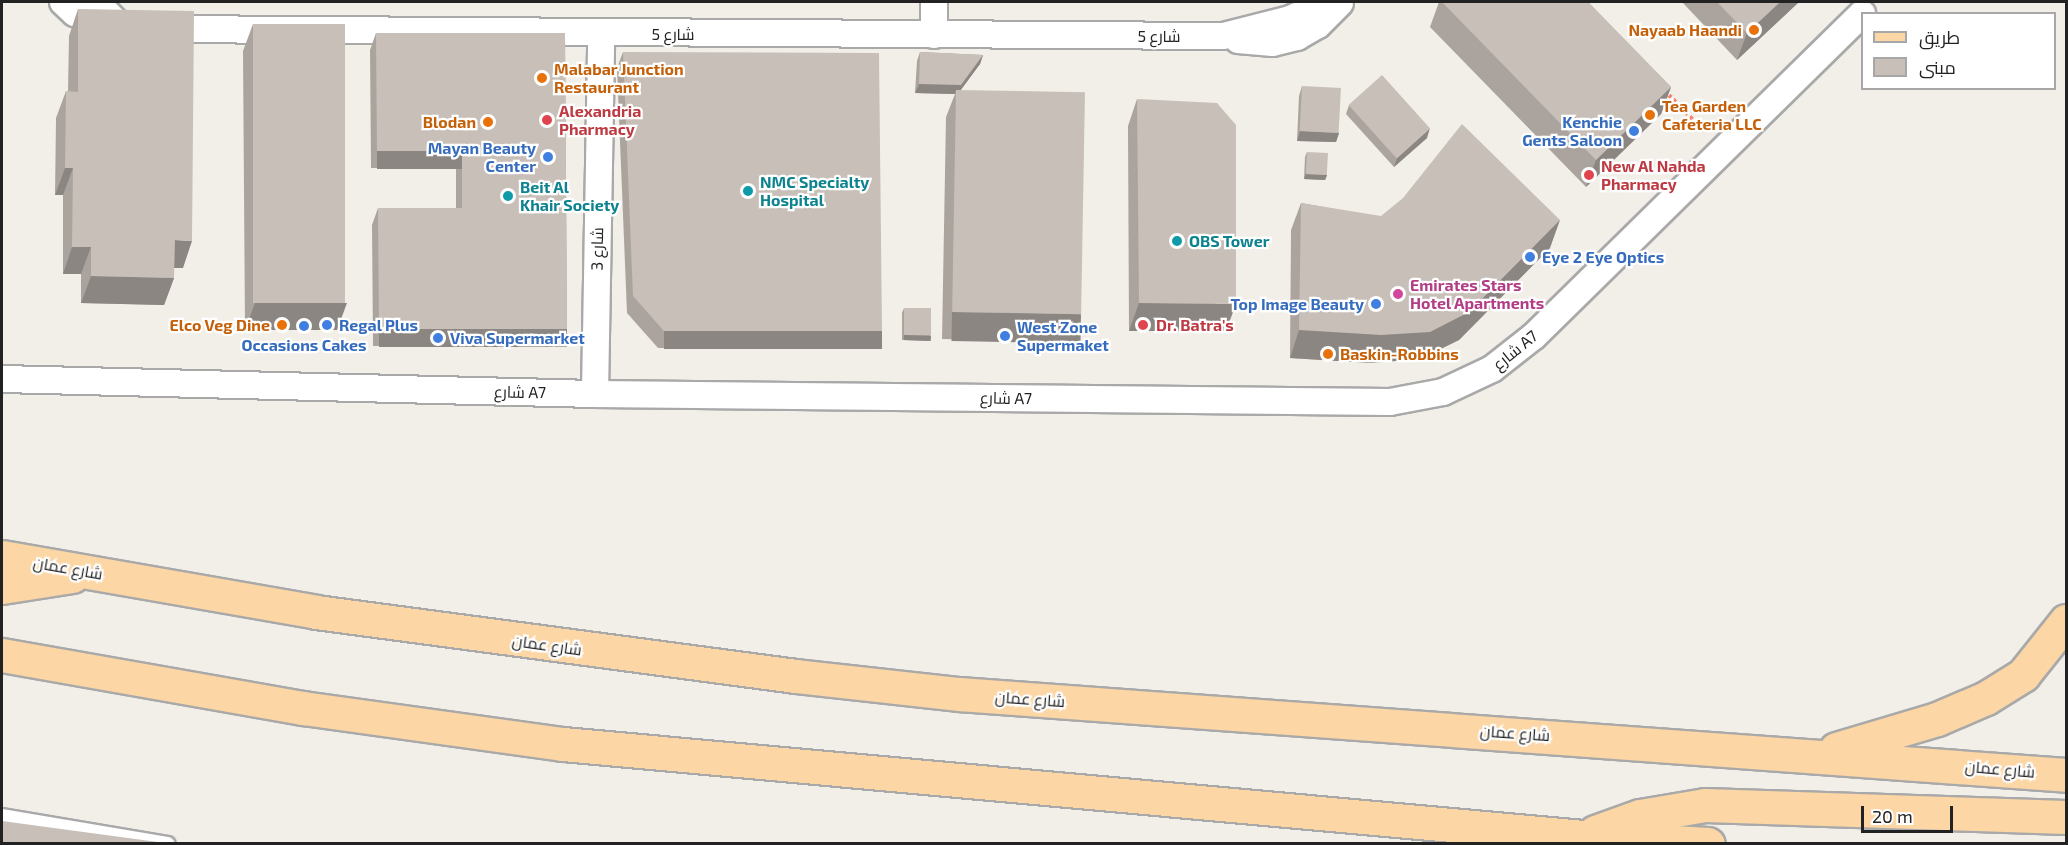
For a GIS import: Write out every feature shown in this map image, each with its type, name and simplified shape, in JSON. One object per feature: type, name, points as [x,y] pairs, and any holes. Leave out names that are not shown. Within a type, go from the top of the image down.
[{"type":"main road","name":"شارع عمان","points":[[2,557],[316,612],[795,676],[959,694],[2067,775]]},
{"type":"main road","points":[[2,587],[89,571]]},
{"type":"main road","points":[[1816,755],[1937,719],[1986,698],[2023,675],[2067,621]]},
{"type":"main road","points":[[2,655],[303,708],[563,744],[1587,840],[1708,843]]},
{"type":"main road","points":[[1587,840],[1640,816],[1705,805],[2067,818]]},
{"type":"street","name":"شارع 5","points":[[63,2],[75,13],[98,24],[122,28],[1223,36],[1290,19],[1327,2]]},
{"type":"street","points":[[96,2],[122,28]]},
{"type":"street","points":[[934,2],[934,35]]},
{"type":"street","name":"شارع 5","points":[[1223,36],[1247,43],[1272,43],[1297,37],[1318,25],[1341,2]]},
{"type":"street","name":"شارع A7","points":[[2,379],[595,394],[1390,402],[1443,392],[1492,369],[1534,336],[1861,16]]},
{"type":"street","name":"شارع 3","points":[[595,394],[601,33]]},
{"type":"lane","points":[[2,816],[168,843]]},
{"type":"path","points":[[1659,85],[1723,151]]},
{"type":"building","points":[[1442,2],[1588,2],[1671,87],[1596,160]]},
{"type":"building","points":[[1717,2],[1780,2],[1747,33]]},
{"type":"building","points":[[78,9],[194,11],[192,241],[175,240],[174,278],[91,276],[91,247],[72,247],[73,168],[65,168],[66,91],[78,92]]},
{"type":"building","points":[[253,24],[345,24],[345,303],[253,303]]},
{"type":"building","name":"Beit Al Khair Society","points":[[376,33],[565,33],[567,329],[379,329],[378,208],[462,208],[462,151],[377,151]]},
{"type":"building","name":"NMC Specialty Hospital","points":[[623,52],[879,53],[882,331],[664,331],[633,296]]},
{"type":"building","points":[[920,52],[983,55],[961,85],[919,84]]},
{"type":"building","points":[[1382,75],[1430,129],[1397,159],[1349,105]]},
{"type":"building","points":[[1302,86],[1341,88],[1339,133],[1300,131]]},
{"type":"building","points":[[956,90],[1085,92],[1081,314],[952,312]]},
{"type":"building","name":"OBS Tower","points":[[1137,99],[1217,103],[1236,125],[1236,304],[1139,303]]},
{"type":"building","name":"Emirates Stars Hotel Apartments","points":[[1462,124],[1560,220],[1469,312],[1430,332],[1381,335],[1299,330],[1301,203],[1381,216],[1403,198]]},
{"type":"building","points":[[1307,152],[1328,153],[1327,175],[1306,174]]},
{"type":"building","points":[[904,308],[931,308],[931,335],[904,335]]},
{"type":"building","points":[[2,821],[165,843],[2,843]]},
{"type":"place","name":"Nayaab Haandi","points":[[1754,30]]},
{"type":"place","name":"Malabar Junction Restaurant","points":[[542,78]]},
{"type":"place","name":"Tea Garden Cafeteria LLC","points":[[1650,115]]},
{"type":"place","name":"Alexandria Pharmacy","points":[[547,120]]},
{"type":"place","name":"Blodan","points":[[488,122]]},
{"type":"place","name":"Kenchie Gents Saloon","points":[[1634,131]]},
{"type":"place","name":"Mayan Beauty Center","points":[[548,157]]},
{"type":"place","name":"New Al Nahda Pharmacy","points":[[1589,175]]},
{"type":"place","name":"NMC Specialty Hospital","points":[[748,191]]},
{"type":"place","name":"Beit Al Khair Society","points":[[508,196]]},
{"type":"place","name":"OBS Tower","points":[[1177,241]]},
{"type":"place","name":"Eye 2 Eye Optics","points":[[1530,257]]},
{"type":"place","name":"Emirates Stars Hotel Apartments","points":[[1398,294]]},
{"type":"place","name":"Top Image Beauty","points":[[1376,304]]},
{"type":"place","name":"Elco Veg Dine","points":[[282,325]]},
{"type":"place","name":"Regal Plus","points":[[327,325]]},
{"type":"place","name":"Dr. Batra's","points":[[1143,325]]},
{"type":"place","name":"Occasions Cakes","points":[[304,326]]},
{"type":"place","name":"West Zone Supermaket","points":[[1005,336]]},
{"type":"place","name":"Viva Supermarket","points":[[438,338]]},
{"type":"place","name":"Baskin-Robbins","points":[[1328,354]]}]
